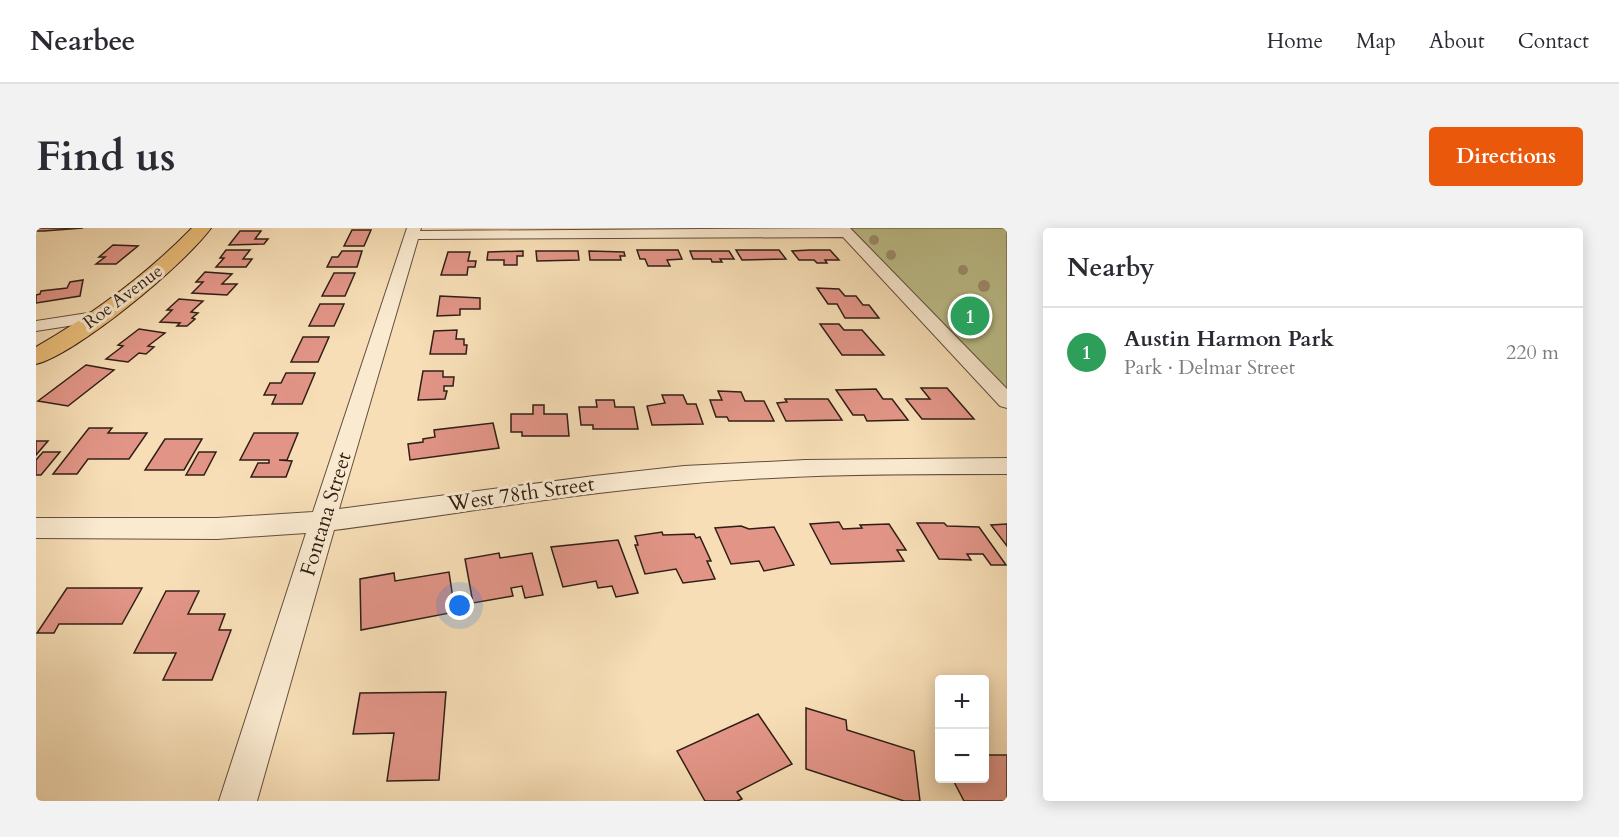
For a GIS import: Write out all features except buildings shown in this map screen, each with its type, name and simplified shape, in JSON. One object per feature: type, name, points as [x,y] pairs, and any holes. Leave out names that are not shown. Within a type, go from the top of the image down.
[{"type":"main road","name":"Roe Avenue","points":[[37,354],[101,316],[158,272],[202,228]]},
{"type":"street","points":[[413,232],[845,231],[1007,401]]},
{"type":"street","name":"Fontana Street","points":[[238,801],[313,549],[324,522],[413,232]]},
{"type":"street","points":[[36,326],[101,316]]},
{"type":"street","name":"West 78th Street","points":[[36,528],[248,528],[324,522],[559,488],[684,475],[782,468],[1007,466]]},
{"type":"green space","points":[[850,228],[1007,228],[1007,392],[861,239]]},
{"type":"place","name":"Austin Harmon Park","points":[[970,316]]}]
